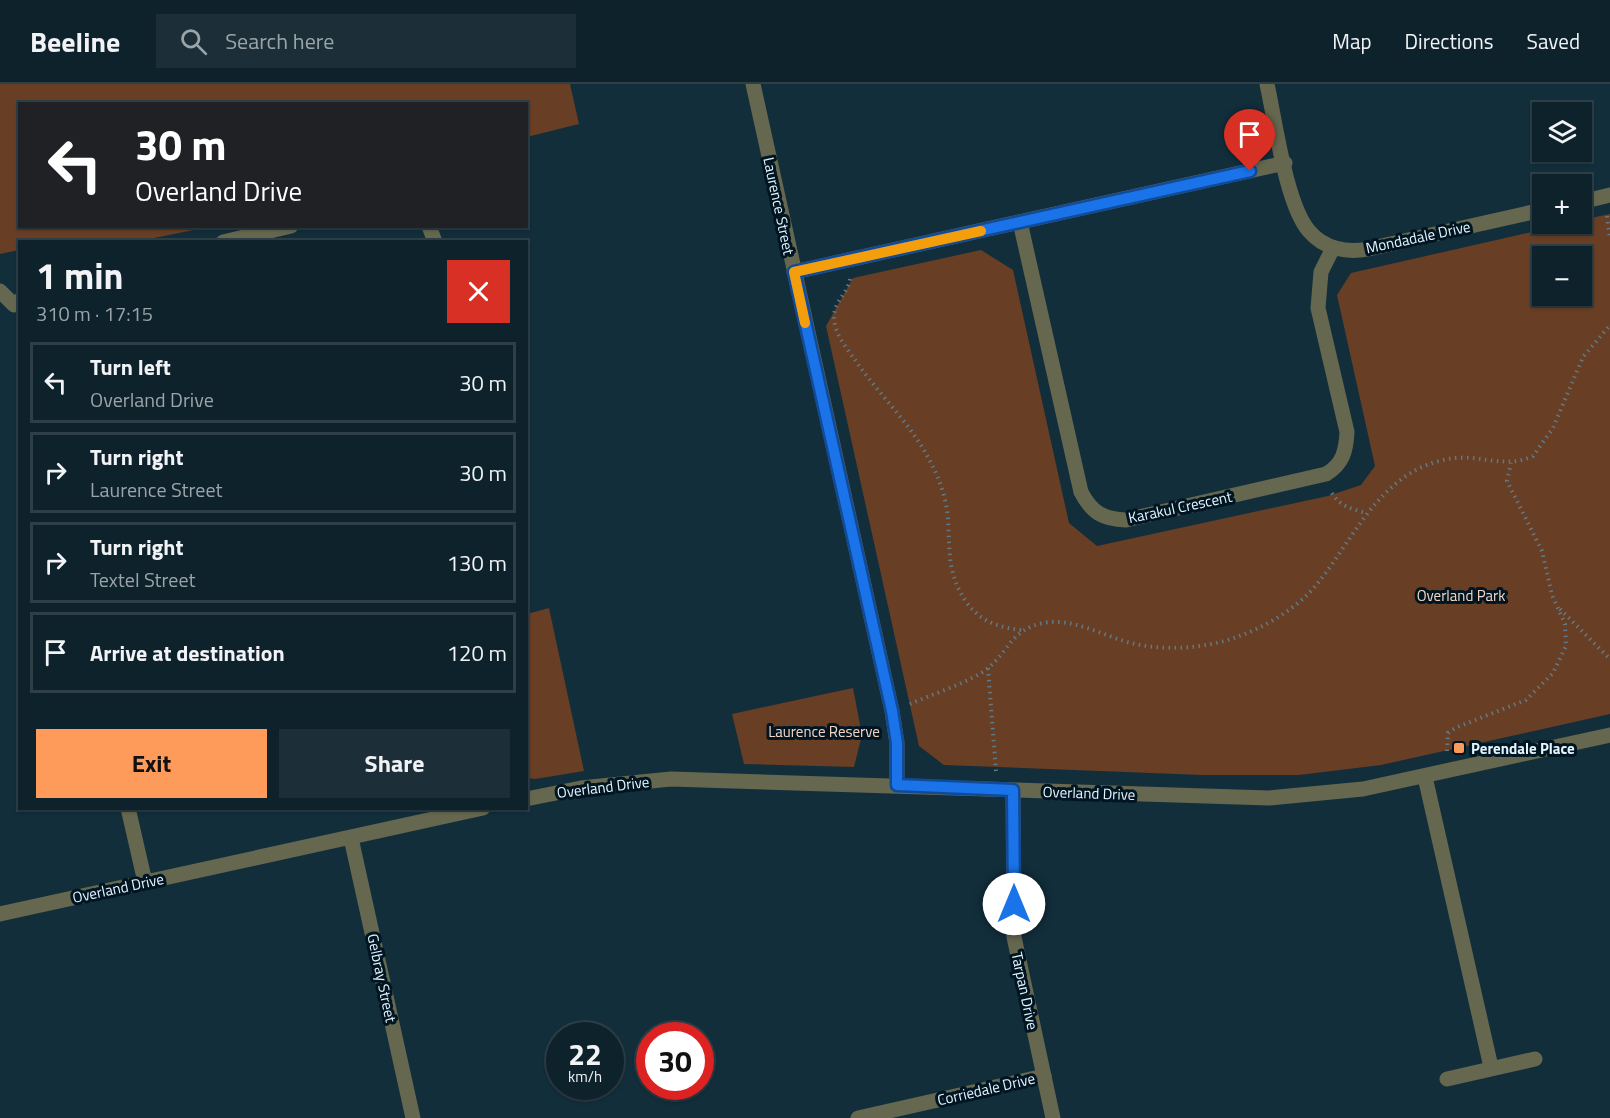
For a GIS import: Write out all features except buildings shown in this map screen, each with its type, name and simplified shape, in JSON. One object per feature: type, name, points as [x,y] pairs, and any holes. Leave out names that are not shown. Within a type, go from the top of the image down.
[{"type":"street","name":"Laurence Street","points":[[753,84],[892,711],[897,743],[897,785]]},
{"type":"street","points":[[1267,84],[1285,162],[1302,221],[1319,241],[1333,248],[1321,272],[1318,308],[1347,432],[1346,450],[1340,462],[1326,474]]},
{"type":"street","points":[[794,272],[1285,162]]},
{"type":"street","points":[[1592,199],[1610,195]]},
{"type":"street","name":"Mondadale Drive","points":[[1333,248],[1351,252],[1368,249],[1532,212]]},
{"type":"street","name":"Karakul Crescent","points":[[1020,222],[1081,492],[1096,513],[1108,519],[1126,520],[1326,474]]},
{"type":"street","points":[[232,240],[283,228]]},
{"type":"street","points":[[0,291],[18,307]]},
{"type":"street","name":"Overland Drive","points":[[528,799],[616,783],[670,779],[1269,798],[1363,789],[1610,735]]},
{"type":"street","points":[[1425,777],[1491,1067]]},
{"type":"street","name":"Tarpan Drive","points":[[1013,790],[1014,937],[1018,966],[1053,1118]]},
{"type":"street","points":[[128,810],[145,882]]},
{"type":"street","name":"Overland Drive","points":[[0,914],[474,810]]},
{"type":"street","name":"Gelbray Street","points":[[351,838],[413,1118]]},
{"type":"street","points":[[1447,1079],[1491,1067],[1534,1059]]},
{"type":"street","name":"Corriedale Drive","points":[[858,1118],[1044,1077]]},
{"type":"path","points":[[846,261],[850,281],[834,308],[836,326],[878,394],[909,428],[933,468],[947,513],[948,558],[960,592],[968,605],[992,625],[1023,631]]},
{"type":"path","points":[[892,711],[988,668],[1023,631],[1045,623],[1062,623],[1130,643],[1185,648],[1236,638],[1270,621],[1297,604],[1316,586],[1366,513],[1398,482],[1432,463],[1470,458],[1511,463],[1525,460],[1540,449],[1553,428],[1583,357],[1610,325]]},
{"type":"path","points":[[1450,771],[1446,741],[1449,733],[1455,728],[1526,700],[1553,673],[1562,660],[1567,633],[1552,595],[1542,551],[1507,481],[1511,463]]},
{"type":"path","points":[[1326,474],[1333,496],[1339,502],[1366,513]]},
{"type":"path","points":[[1558,606],[1610,659]]},
{"type":"path","points":[[988,668],[997,789]]},
{"type":"green space","points":[[0,84],[570,84],[579,124],[528,137],[528,102],[18,102],[18,228],[204,228],[144,240],[18,240],[18,250],[0,254]]},
{"type":"green space","name":"Overland Park","points":[[1610,214],[1610,714],[1381,765],[1299,775],[1202,775],[944,765],[919,746],[826,326],[853,278],[981,250],[1013,270],[1069,523],[1097,546],[1328,496],[1361,485],[1375,466],[1337,295],[1351,273],[1532,232],[1532,234],[1592,234],[1592,218]]},
{"type":"green space","points":[[549,608],[584,771],[528,778],[528,614]]},
{"type":"green space","name":"Laurence Reserve","points":[[853,688],[862,735],[854,767],[744,764],[732,714]]},
{"type":"slow traffic","points":[[805,323],[794,272],[981,231]]},
{"type":"place","name":"Perendale Place","points":[[1459,748]]},
{"type":"route","points":[[1014,904],[1013,790],[897,785],[897,743],[892,711],[794,272],[1250,171]]}]
